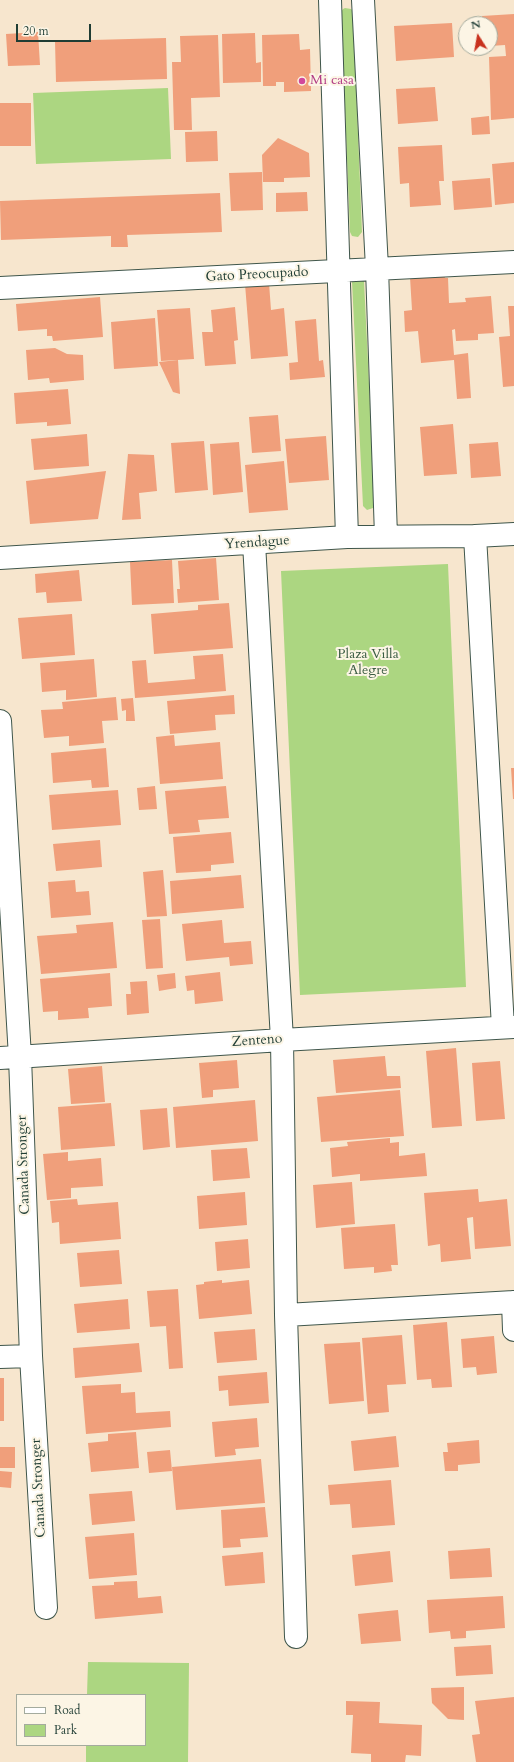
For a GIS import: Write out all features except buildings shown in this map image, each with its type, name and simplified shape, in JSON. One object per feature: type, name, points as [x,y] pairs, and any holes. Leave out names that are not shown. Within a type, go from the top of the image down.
[{"type":"street","points":[[330,0],[347,537]]},
{"type":"street","points":[[363,0],[377,268],[386,536]]},
{"type":"street","name":"Gato Preocupado","points":[[0,288],[514,262]]},
{"type":"street","name":"Yrendague","points":[[0,558],[347,537],[475,536],[514,534]]},
{"type":"street","points":[[475,536],[508,1027]]},
{"type":"street","points":[[254,543],[282,1040],[286,1316],[296,1637]]},
{"type":"street","name":"Canada Stronger","points":[[0,721],[10,1058],[31,1356],[46,1608]]},
{"type":"street","name":"Zenteno","points":[[10,1058],[508,1027]]},
{"type":"street","points":[[286,1316],[514,1302],[514,1330]]},
{"type":"street","points":[[0,1357],[31,1356]]},
{"type":"green space","points":[[345,8],[353,11],[362,232],[358,237],[352,236],[350,232],[341,12]]},
{"type":"green space","points":[[168,88],[171,159],[36,164],[33,93]]},
{"type":"green space","points":[[354,278],[363,279],[364,281],[375,506],[367,510],[363,506],[352,282]]},
{"type":"green space","name":"Plaza Villa Alegre","points":[[448,564],[466,987],[300,995],[281,571]]},
{"type":"green space","points":[[88,1662],[189,1663],[188,1762],[86,1762],[86,1746],[146,1746],[146,1694],[87,1694]]},
{"type":"place","name":"Mi casa","points":[[302,81]]}]
